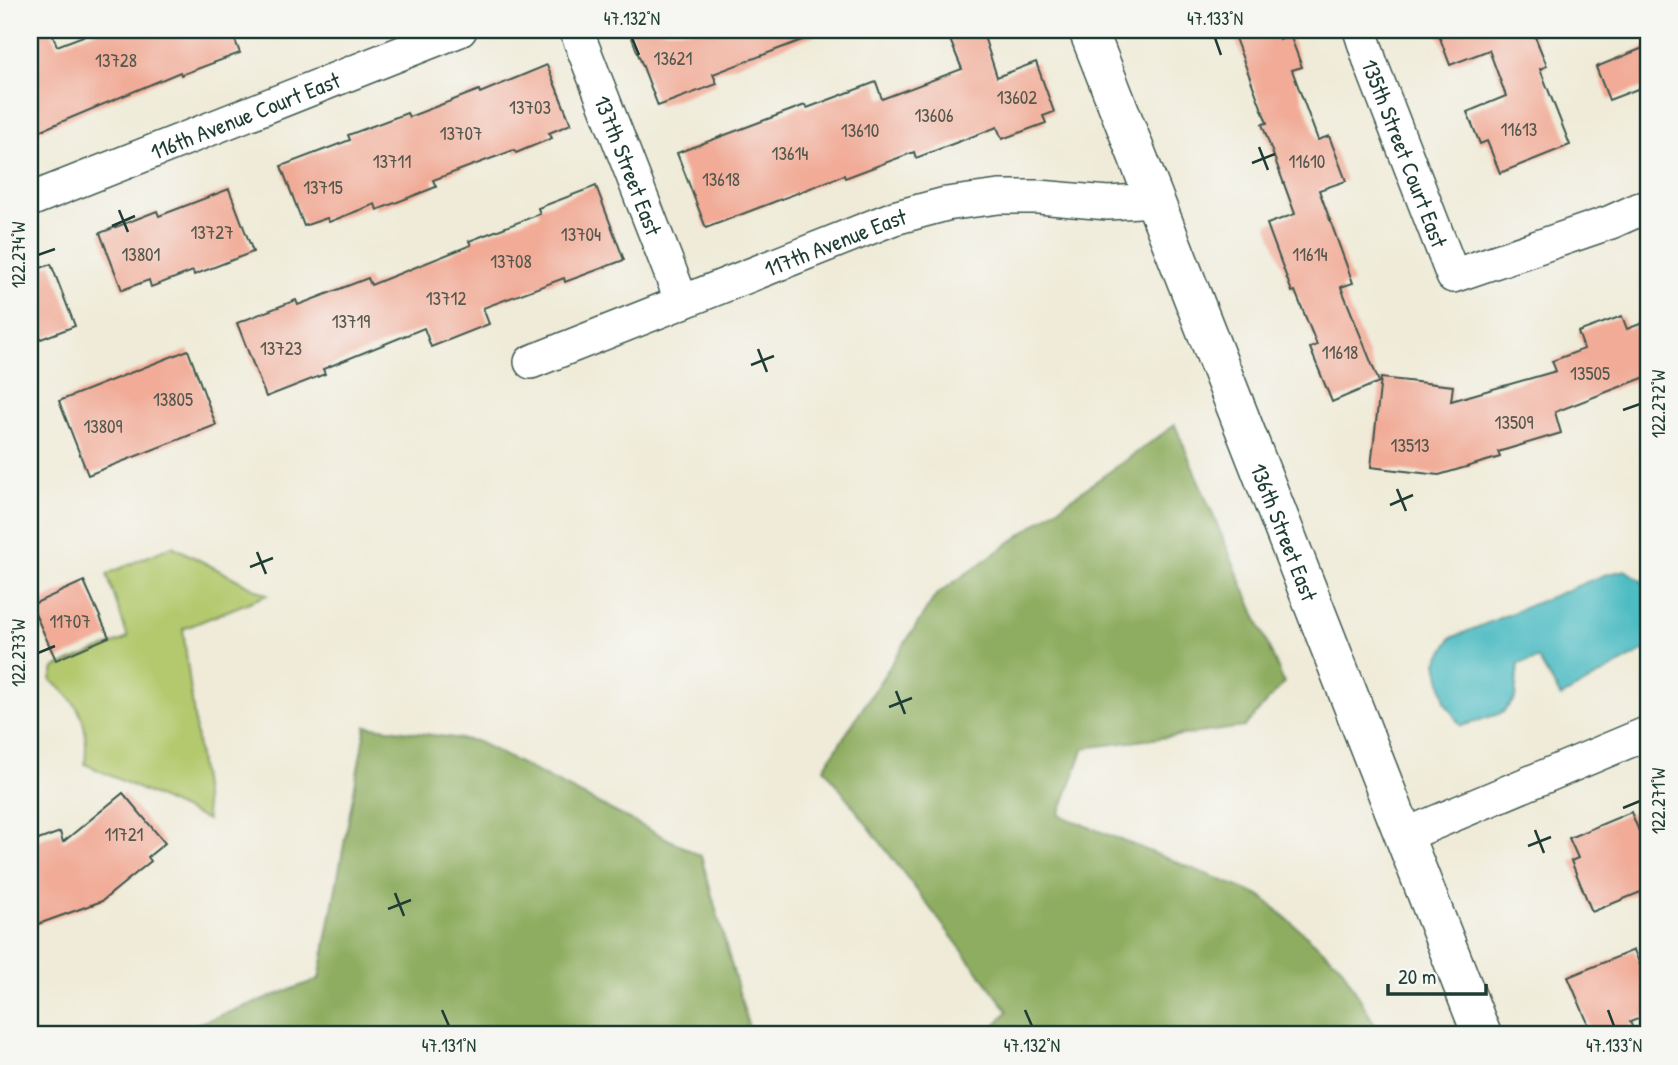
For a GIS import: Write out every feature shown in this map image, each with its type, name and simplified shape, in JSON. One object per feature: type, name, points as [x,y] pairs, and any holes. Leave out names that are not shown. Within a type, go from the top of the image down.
[{"type":"street","name":"116th Avenue Court East","points":[[30,200],[460,30]]},
{"type":"street","name":"137th Street East","points":[[576,30],[682,302]]},
{"type":"street","name":"136th Street East","points":[[1088,30],[1482,1035]]},
{"type":"street","name":"135th Street Court East","points":[[1360,30],[1453,276],[1611,222],[1640,209]]},
{"type":"street","name":"117th Avenue East","points":[[531,362],[894,218],[946,204],[999,197],[1108,202],[1154,200]]},
{"type":"street","points":[[1403,836],[1648,733]]},
{"type":"green space","points":[[1175,425],[1284,683],[1244,727],[1084,748],[1059,815],[1261,896],[1341,966],[1381,1035],[986,1035],[1008,1011],[824,768],[936,595]]},
{"type":"green space","points":[[172,546],[267,595],[183,629],[207,820],[85,764],[86,738],[82,717],[70,698],[51,680],[54,668],[128,638],[107,574]]},
{"type":"green space","points":[[366,726],[476,741],[701,856],[751,1035],[167,1035],[319,979]]},
{"type":"water","points":[[1625,570],[1643,582],[1648,596],[1648,648],[1561,697],[1538,659],[1518,664],[1515,699],[1502,713],[1461,726],[1445,702],[1437,662],[1451,638],[1604,575]]},
{"type":"building","points":[[51,30],[57,46],[99,30],[231,30],[240,53],[181,75],[180,72],[30,135],[30,35]]},
{"type":"building","points":[[629,30],[823,32],[713,74],[717,84],[658,106]]},
{"type":"building","points":[[946,30],[982,30],[997,77],[1036,62],[1054,112],[1043,116],[1046,123],[1002,139],[997,127],[916,158],[914,152],[845,178],[844,175],[706,228],[677,153],[805,105],[807,108],[876,82],[882,99],[962,69]]},
{"type":"building","points":[[1232,30],[1276,30],[1280,39],[1290,35],[1302,67],[1292,70],[1318,140],[1329,136],[1346,181],[1319,190],[1353,283],[1341,287],[1379,382],[1332,402],[1310,348],[1317,345],[1295,291],[1292,292],[1267,224],[1295,214],[1262,124],[1267,123]]},
{"type":"building","points":[[1437,30],[1536,30],[1534,34],[1547,66],[1540,69],[1570,145],[1500,173],[1487,141],[1480,144],[1467,112],[1506,96],[1489,50],[1450,65]]},
{"type":"building","points":[[1648,46],[1648,85],[1609,100],[1596,67]]},
{"type":"building","points":[[547,65],[571,124],[549,133],[552,138],[516,153],[514,150],[433,180],[436,187],[377,210],[375,204],[329,222],[327,218],[304,226],[281,166],[350,140],[348,135],[407,113],[409,117],[479,90],[480,93]]},
{"type":"building","points":[[596,186],[624,260],[565,282],[564,278],[483,308],[489,324],[431,347],[424,328],[323,369],[325,374],[266,397],[237,323],[296,300],[298,305],[368,278],[371,285],[471,245],[469,241],[540,214],[538,208]]},
{"type":"building","points":[[229,189],[253,252],[194,275],[193,271],[151,287],[149,280],[122,290],[100,233],[157,211],[159,216]]},
{"type":"building","points":[[51,264],[75,326],[41,339],[39,335],[30,339],[30,272]]},
{"type":"building","points":[[1622,316],[1627,329],[1648,321],[1648,376],[1555,412],[1561,433],[1498,452],[1500,457],[1439,475],[1371,467],[1381,378],[1453,386],[1451,401],[1556,371],[1552,361],[1584,349],[1578,332]]},
{"type":"building","points":[[188,350],[216,425],[88,475],[59,401]]},
{"type":"building","points":[[84,581],[109,637],[56,660],[31,605]]},
{"type":"building","points":[[123,793],[165,843],[148,857],[151,861],[102,901],[30,927],[30,843],[60,832],[63,842]]},
{"type":"building","points":[[1631,812],[1639,831],[1648,828],[1648,889],[1592,912],[1571,861],[1578,858],[1569,838]]},
{"type":"building","points":[[1634,950],[1648,985],[1648,1015],[1630,1022],[1636,1035],[1593,1035],[1568,977]]}]
